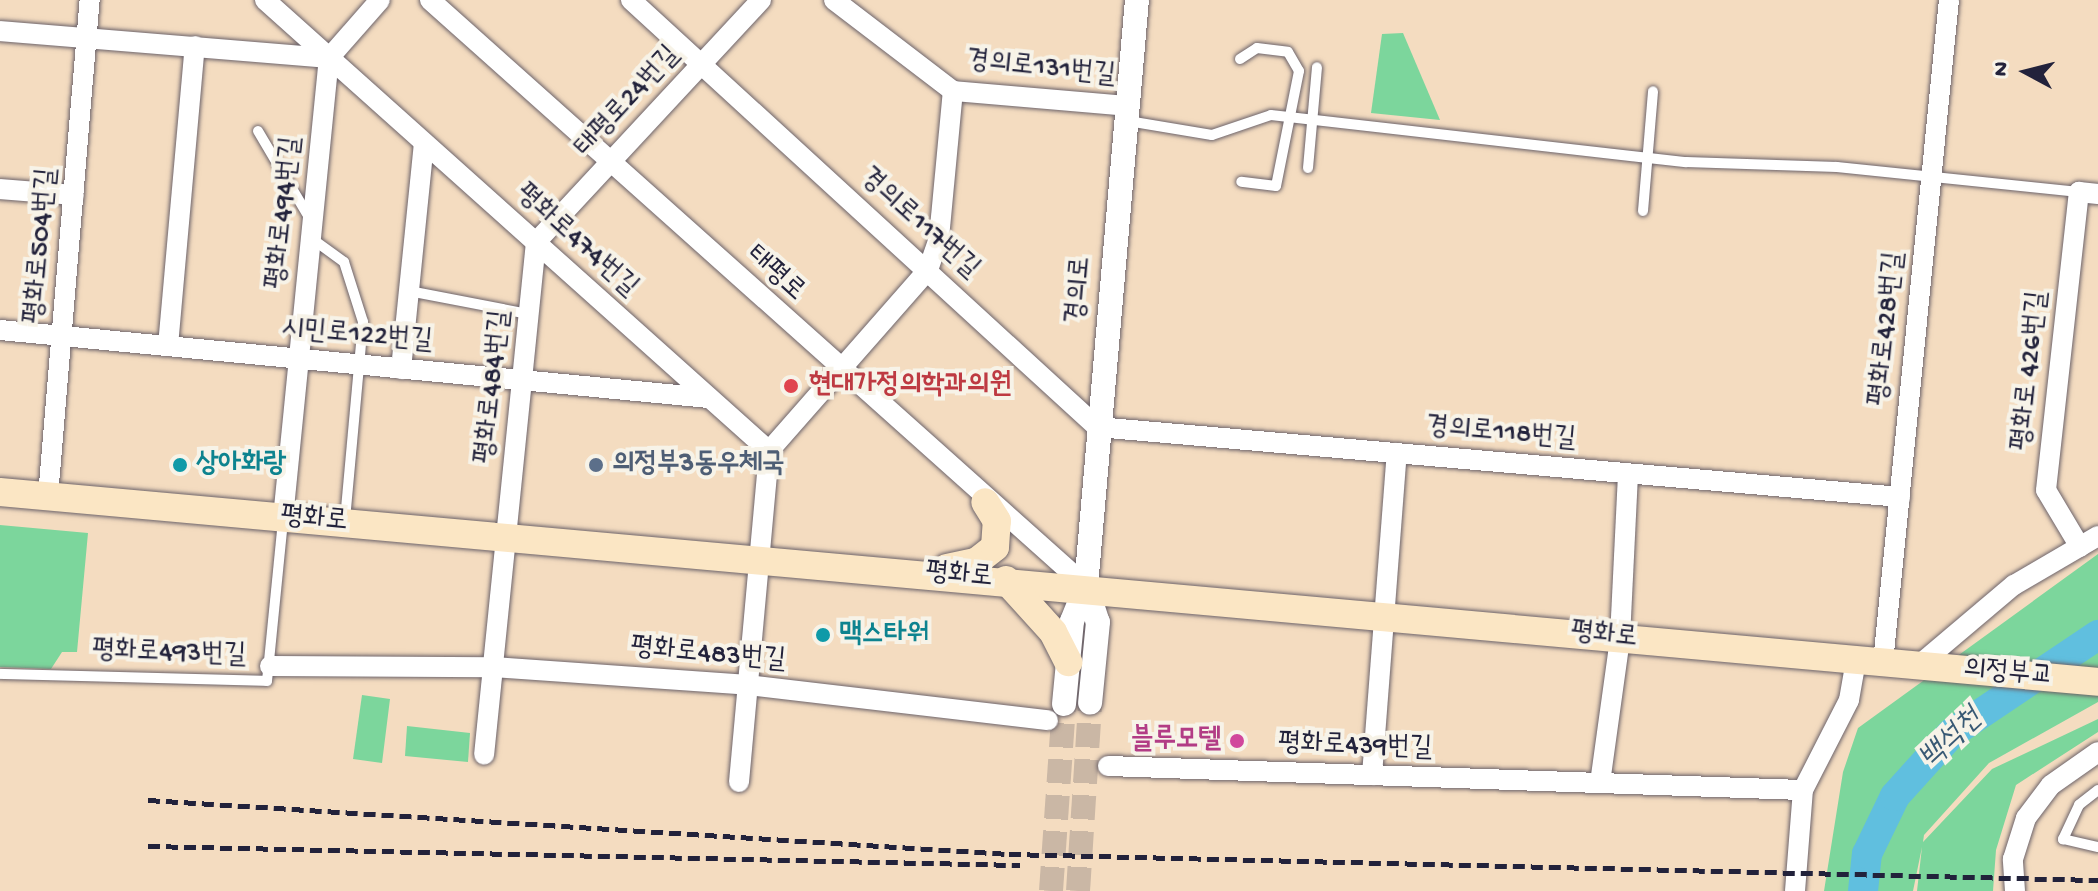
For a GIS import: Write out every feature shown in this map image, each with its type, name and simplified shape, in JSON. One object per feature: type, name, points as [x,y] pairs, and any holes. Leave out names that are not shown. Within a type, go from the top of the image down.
[{"type":"main road","name":"평화로","points":[[0,492],[1086,586],[1918,666]]},
{"type":"main road","points":[[920,572],[965,566],[990,553],[999,531],[985,502]]},
{"type":"main road","points":[[1006,580],[1053,632],[1068,662]]},
{"type":"main road","name":"의정부교","points":[[1918,666],[2098,682]]},
{"type":"street","name":"평화로504번길","points":[[48,496],[90,0]]},
{"type":"street","name":"평화로474번길","points":[[265,0],[769,451]]},
{"type":"street","points":[[0,31],[329,58],[380,0]]},
{"type":"street","name":"태평로","points":[[430,0],[985,502],[1086,586]]},
{"type":"street","name":"경의로117번길","points":[[631,0],[1097,427]]},
{"type":"street","name":"태평로24번길","points":[[536,242],[761,0]]},
{"type":"street","name":"경의로131번길","points":[[834,0],[953,91],[1127,113]]},
{"type":"street","name":"경의로","points":[[1056,712],[1068,662],[1072,621],[1086,586],[1097,427],[1137,0]]},
{"type":"street","name":"평화로428번길","points":[[1803,790],[1869,662],[1900,497],[1949,0]]},
{"type":"street","points":[[168,346],[195,46]]},
{"type":"street","name":"평화로494번길","points":[[283,518],[329,58]]},
{"type":"street","points":[[739,782],[769,451],[928,270],[939,238],[953,91]]},
{"type":"street","points":[[401,369],[424,143]]},
{"type":"street","points":[[0,189],[74,195]]},
{"type":"street","name":"평화로 426번길","points":[[2080,547],[2046,490],[2088,193]]},
{"type":"street","name":"평화로484번길","points":[[507,537],[536,242]]},
{"type":"street","name":"시민로122번길","points":[[0,330],[709,398]]},
{"type":"street","name":"경의로118번길","points":[[1097,427],[1900,497]]},
{"type":"street","points":[[1372,775],[1388,616],[1397,453]]},
{"type":"street","points":[[1600,783],[1620,638],[1628,474]]},
{"type":"street","points":[[1918,666],[2014,585],[2098,536]]},
{"type":"street","points":[[484,755],[507,537]]},
{"type":"street","name":"경의로","points":[[1086,586],[1098,622],[1090,703]]},
{"type":"street","name":"평화로483번길","points":[[270,666],[493,667],[1056,712]]},
{"type":"street","points":[[2015,891],[2013,859],[2026,818],[2051,785],[2098,752]]},
{"type":"street","name":"평화로439번길","points":[[1108,766],[1803,790]]},
{"type":"street","points":[[1795,891],[1803,790]]},
{"type":"lane","points":[[1240,59],[1257,48],[1288,52],[1299,71],[1294,117],[1276,186],[1241,182]]},
{"type":"lane","points":[[1308,168],[1317,67]]},
{"type":"lane","points":[[1643,211],[1653,91]]},
{"type":"lane","points":[[1127,113],[1212,135],[1271,115],[1648,155],[2088,193]]},
{"type":"lane","points":[[258,131],[304,200],[311,238],[344,262],[363,322],[345,523]]},
{"type":"lane","points":[[409,291],[529,314]]},
{"type":"lane","name":"평화로493번길","points":[[0,674],[267,681],[283,518]]},
{"type":"lane","points":[[2098,790],[2079,805],[2063,839],[2098,847]]},
{"type":"green space","points":[[1403,33],[1440,120],[1371,113],[1382,34]]},
{"type":"green space","points":[[0,525],[88,533],[77,652],[62,652],[51,669],[0,667]]},
{"type":"green space","points":[[2098,554],[2098,702],[1989,763],[1924,835],[1923,842],[1992,769],[2098,719],[2098,732],[2016,785],[1996,850],[1993,891],[1917,891],[1922,847],[1913,891],[1824,891],[1843,772],[1858,728]]},
{"type":"green space","points":[[362,695],[390,699],[382,763],[353,759]]},
{"type":"green space","points":[[407,726],[470,733],[468,762],[405,756]]},
{"type":"waterway","name":"백석천","points":[[1863,891],[1867,854],[1895,796],[1952,733],[2098,635]]},
{"type":"tunnel","points":[[1078,891],[1090,703]]},
{"type":"tunnel","points":[[1051,891],[1064,704]]},
{"type":"railway","points":[[148,800],[1009,854],[2098,880]]},
{"type":"railway","points":[[148,846],[1020,865]]},
{"type":"place","name":"현대가정의학과의원","points":[[791,386]]},
{"type":"place","name":"상아화랑","points":[[180,465]]},
{"type":"place","name":"의정부3동우체국","points":[[596,465]]},
{"type":"place","name":"맥스타워","points":[[823,635]]},
{"type":"place","name":"블루모텔","points":[[1237,741]]}]
